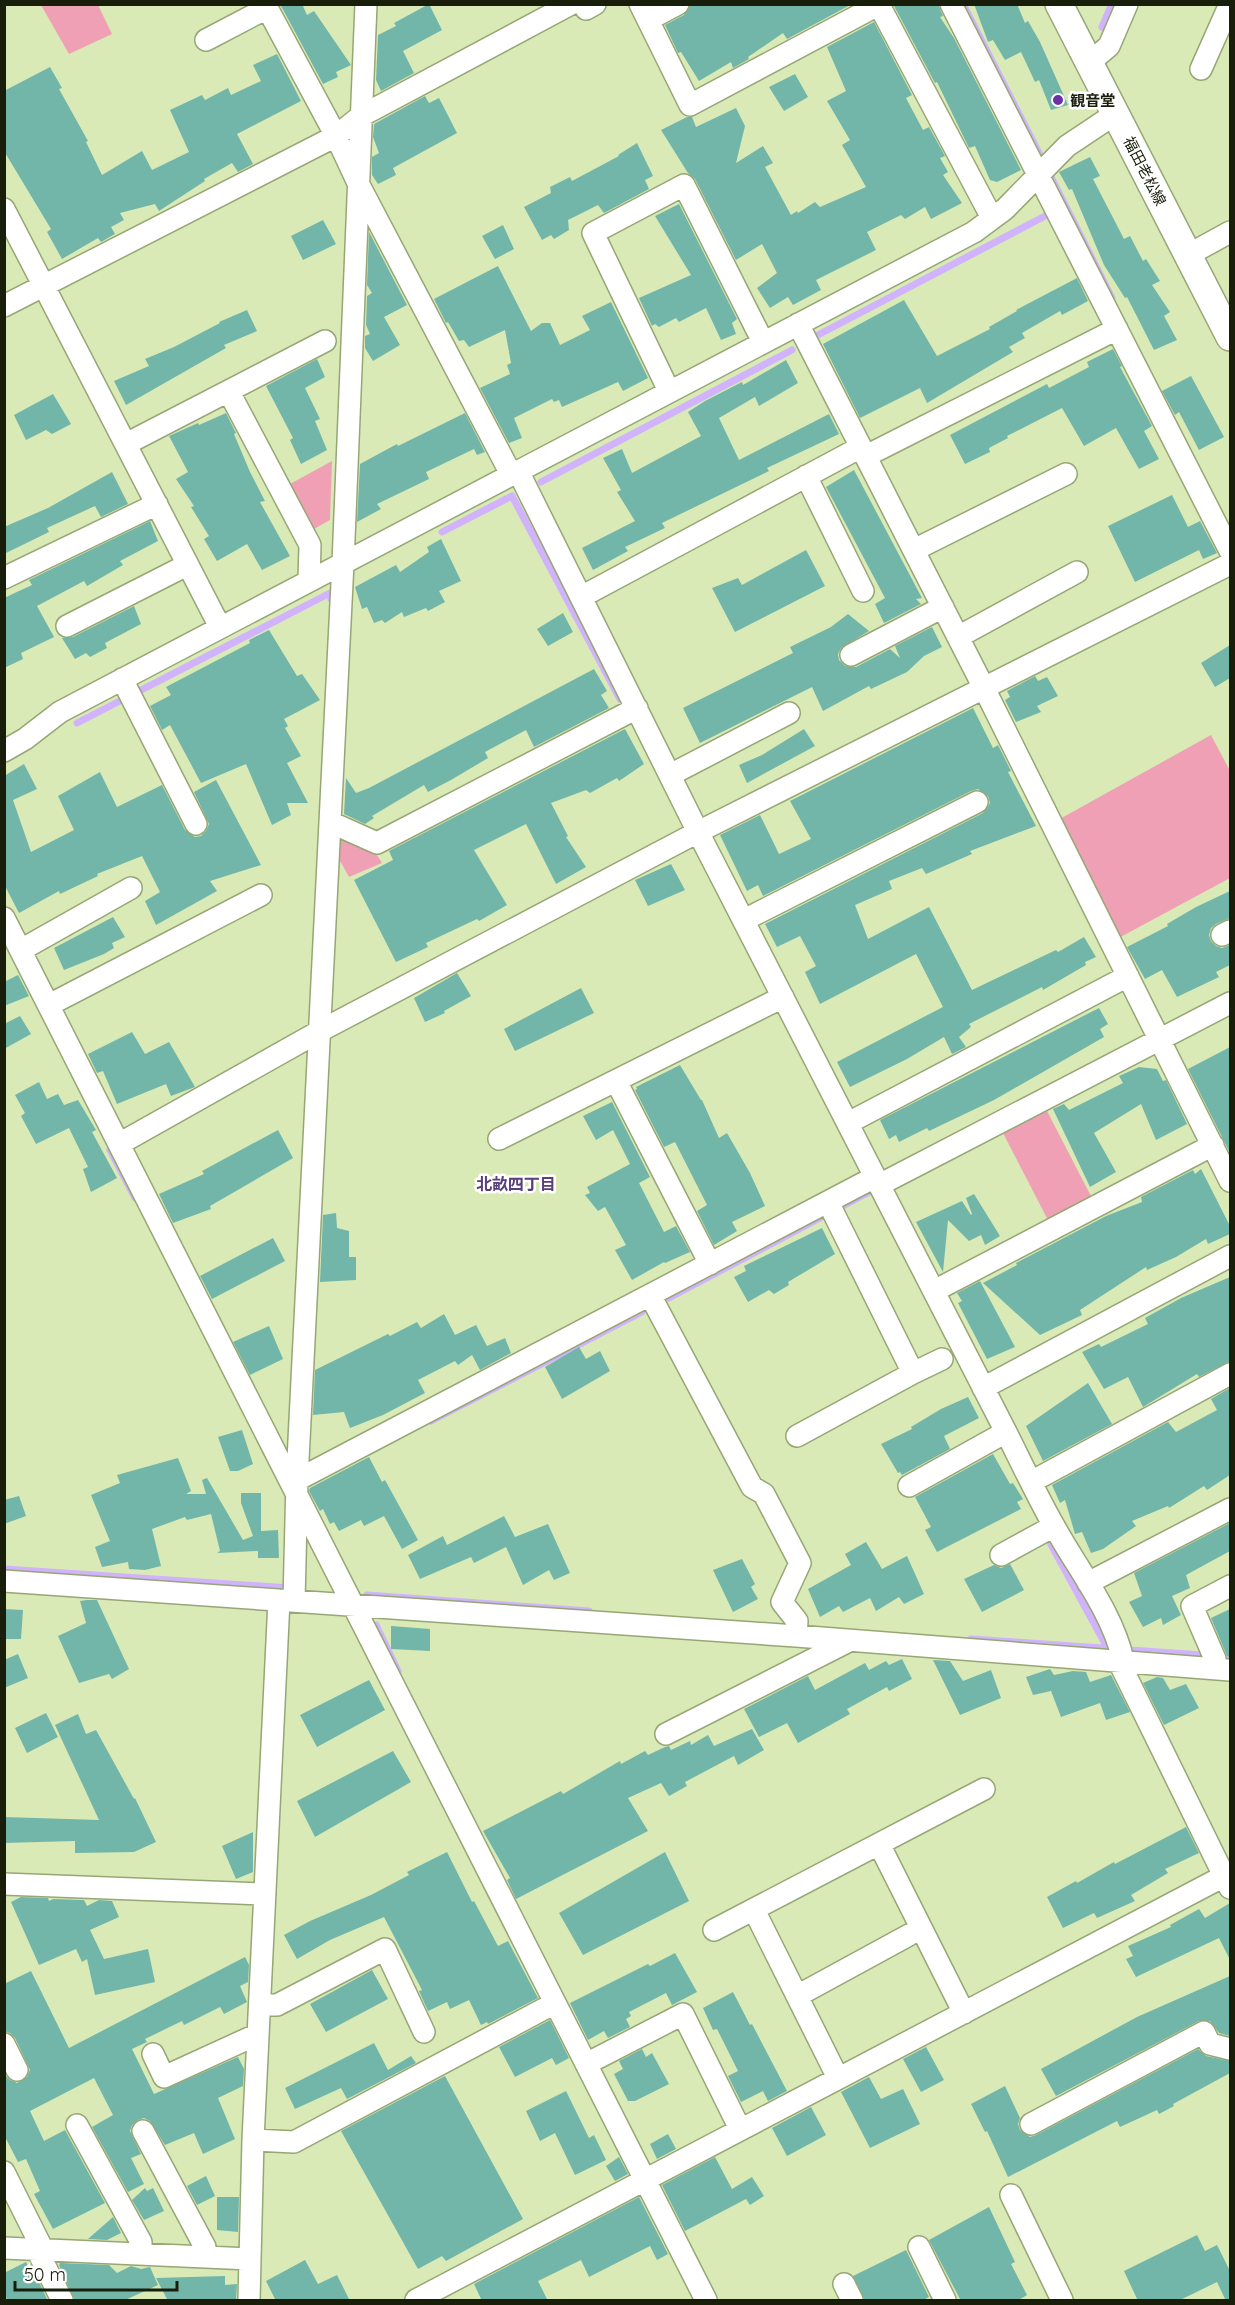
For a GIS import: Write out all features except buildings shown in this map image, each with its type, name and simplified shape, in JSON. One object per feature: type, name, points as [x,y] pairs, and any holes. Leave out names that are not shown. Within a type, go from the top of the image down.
[{"type":"main road","name":"福田老松線","points":[[1059,4],[1230,337]]},
{"type":"street","points":[[249,2301],[259,2140],[258,2034],[265,2005],[265,1894],[286,1600],[297,1487],[314,1034],[330,822],[343,562],[354,173],[350,125],[366,4]]},
{"type":"street","points":[[4,306],[350,125],[571,4]]},
{"type":"street","points":[[584,4],[586,9],[595,4]]},
{"type":"street","points":[[678,4],[644,12],[690,105],[879,5],[992,218]]},
{"type":"street","points":[[951,4],[1230,550]]},
{"type":"street","points":[[1089,63],[1108,45],[1127,4]]},
{"type":"street","points":[[1201,69],[1230,4]]},
{"type":"street","points":[[206,40],[266,6],[350,125],[354,173],[581,597],[1031,1482],[1088,1583],[1228,1879],[838,2078],[416,2301]]},
{"type":"street","points":[[4,751],[25,739],[60,712],[974,232],[1005,209],[1067,146],[1115,114]]},
{"type":"street","points":[[669,391],[593,233],[684,185],[763,342]]},
{"type":"street","points":[[5,213],[220,627]]},
{"type":"street","points":[[1188,255],[1230,232]]},
{"type":"street","points":[[798,324],[984,688],[1230,1181]]},
{"type":"street","points":[[581,597],[806,477],[1117,330]]},
{"type":"street","points":[[126,444],[325,341]]},
{"type":"street","points":[[229,392],[309,545],[309,580]]},
{"type":"street","points":[[914,550],[1065,474]]},
{"type":"street","points":[[806,477],[863,591]]},
{"type":"street","points":[[4,578],[157,504]]},
{"type":"street","points":[[119,1144],[314,1034],[699,832],[1230,564]]},
{"type":"street","points":[[67,626],[187,565]]},
{"type":"street","points":[[958,637],[1077,572]]},
{"type":"street","points":[[851,655],[943,607]]},
{"type":"street","points":[[122,679],[196,824]]},
{"type":"street","points":[[330,822],[377,843],[637,708]]},
{"type":"street","points":[[670,775],[789,713]]},
{"type":"street","points":[[744,920],[977,802]]},
{"type":"street","points":[[21,950],[131,888]]},
{"type":"street","points":[[49,1005],[261,895]]},
{"type":"street","points":[[4,918],[297,1487],[353,1605],[706,2301]]},
{"type":"street","points":[[848,1123],[1128,976]]},
{"type":"street","points":[[498,1139],[783,998]]},
{"type":"street","points":[[297,1487],[710,1263],[1230,1003]]},
{"type":"street","points":[[616,1081],[710,1263]]},
{"type":"street","points":[[934,1292],[1213,1145]]},
{"type":"street","points":[[828,1202],[913,1373]]},
{"type":"street","points":[[983,1388],[1230,1256]]},
{"type":"street","points":[[650,1295],[752,1486],[764,1494],[800,1563],[782,1602],[796,1629]]},
{"type":"street","points":[[797,1436],[942,1359]]},
{"type":"street","points":[[1031,1482],[1230,1374]]},
{"type":"street","points":[[909,1486],[1006,1432]]},
{"type":"street","points":[[1088,1583],[1230,1509]]},
{"type":"street","points":[[1001,1555],[1054,1526]]},
{"type":"street","points":[[4,1581],[72,1578],[353,1605],[796,1629],[849,1641],[1120,1653],[1218,1663]]},
{"type":"street","points":[[1218,1663],[1192,1606],[1230,1586]]},
{"type":"street","points":[[666,1734],[849,1641]]},
{"type":"street","points":[[714,1930],[984,1789]]},
{"type":"street","points":[[879,1844],[964,2013]]},
{"type":"street","points":[[4,1884],[265,1894]]},
{"type":"street","points":[[754,1910],[838,2078]]},
{"type":"street","points":[[797,1996],[909,1935]]},
{"type":"street","points":[[265,2005],[278,2005],[385,1949],[424,2032]]},
{"type":"street","points":[[259,2140],[294,2142],[555,2003]]},
{"type":"street","points":[[586,2064],[683,2014],[740,2129]]},
{"type":"street","points":[[1031,2124],[1204,2032],[1210,2044],[1230,2049]]},
{"type":"street","points":[[153,2054],[164,2077],[258,2034]]},
{"type":"street","points":[[4,2044],[17,2070]]},
{"type":"street","points":[[77,2125],[141,2248]]},
{"type":"street","points":[[143,2131],[204,2252]]},
{"type":"street","points":[[4,2172],[11,2200],[40,2250],[62,2301]]},
{"type":"street","points":[[1011,2195],[1062,2301]]},
{"type":"street","points":[[919,2247],[945,2301]]},
{"type":"street","points":[[4,2248],[40,2250],[141,2248],[204,2252],[250,2259]]},
{"type":"shaded area","points":[[41,5],[98,5],[112,34],[69,54]]},
{"type":"shaded area","points":[[332,461],[330,520],[314,529],[290,484]]},
{"type":"shaded area","points":[[1211,735],[1230,771],[1230,878],[1115,940],[1058,820]]},
{"type":"shaded area","points":[[337,834],[372,847],[382,863],[349,877],[334,850]]},
{"type":"shaded area","points":[[1047,1111],[1093,1200],[1049,1222],[1003,1133]]},
{"type":"waterway","points":[[963,4],[1040,155]]},
{"type":"waterway","points":[[1102,27],[1112,4]]},
{"type":"waterway","points":[[1051,177],[1112,298]]},
{"type":"waterway","points":[[818,335],[1047,215]]},
{"type":"waterway","points":[[541,482],[792,350]]},
{"type":"waterway","points":[[442,532],[512,496],[620,699]]},
{"type":"waterway","points":[[77,723],[332,592],[331,599]]},
{"type":"waterway","points":[[110,1150],[135,1198]]},
{"type":"waterway","points":[[669,1298],[873,1190],[875,1194]]},
{"type":"waterway","points":[[431,1421],[642,1312]]},
{"type":"waterway","points":[[1048,1539],[1108,1649]]},
{"type":"waterway","points":[[4,1569],[291,1588]]},
{"type":"waterway","points":[[367,1595],[589,1611]]},
{"type":"waterway","points":[[376,1625],[398,1671]]},
{"type":"waterway","points":[[971,1639],[1230,1657]]},
{"type":"place","name":"観音堂","points":[[1058,100]]},
{"type":"district","name":"北畝四丁目","points":[[516,1184]]}]
